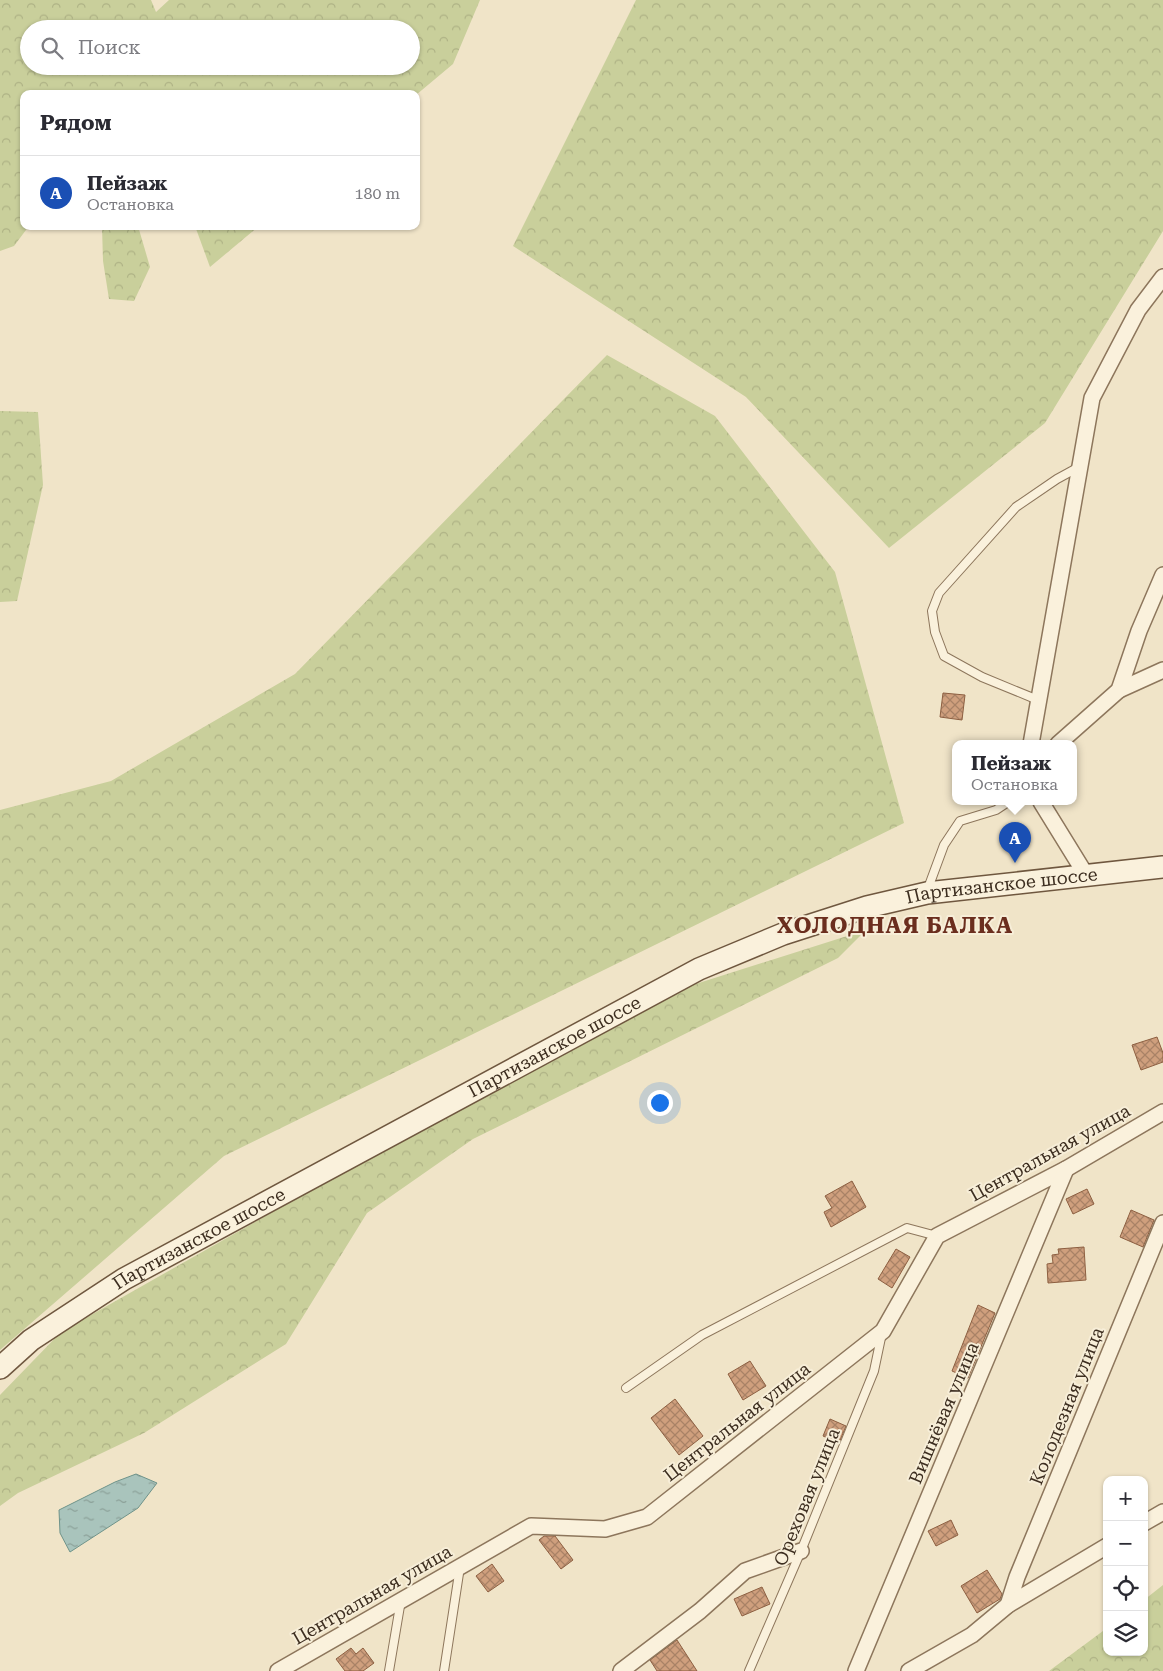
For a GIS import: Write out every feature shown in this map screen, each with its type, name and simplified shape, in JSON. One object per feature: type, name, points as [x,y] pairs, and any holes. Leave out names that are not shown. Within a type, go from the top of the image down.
[{"type":"main road","name":"Партизанское шоссе","points":[[0,1368],[31,1340],[124,1279],[699,969],[783,934],[867,907],[927,893],[1163,868]]},
{"type":"street","points":[[1032,740],[1092,398],[1138,310],[1163,277]]},
{"type":"street","points":[[1119,690],[1139,631],[1163,575]]},
{"type":"street","points":[[1063,740],[1119,690],[1163,670]]},
{"type":"street","points":[[1043,805],[1086,875]]},
{"type":"street","name":"Центральная улица","points":[[278,1671],[531,1526],[605,1529],[647,1517],[883,1331],[936,1236],[1066,1169],[1163,1112]]},
{"type":"street","name":"Вишнёвая улица","points":[[856,1671],[1066,1169]]},
{"type":"street","name":"Колодезная улица","points":[[1008,1605],[1017,1577],[1163,1223]]},
{"type":"street","points":[[1147,1521],[1163,1512]]},
{"type":"street","points":[[909,1671],[972,1636],[1008,1605],[1103,1548]]},
{"type":"street","points":[[621,1671],[700,1611],[745,1571],[801,1551]]},
{"type":"lane","points":[[1038,700],[982,677],[944,656],[935,632],[932,611],[939,593],[1016,507],[1080,466]]},
{"type":"lane","points":[[927,893],[944,845],[960,821],[996,810],[1004,805]]},
{"type":"lane","points":[[626,1388],[702,1335],[907,1228],[936,1236]]},
{"type":"lane","name":"Ореховая улица","points":[[750,1671],[874,1371],[883,1331]]},
{"type":"lane","points":[[444,1671],[460,1565]]},
{"type":"lane","points":[[389,1671],[401,1600]]},
{"type":"green space","points":[[0,0],[151,0],[156,12],[169,0],[480,0],[453,64],[420,92],[420,90],[20,90],[20,230],[26,230],[14,246],[0,251]]},
{"type":"green space","points":[[636,0],[1163,0],[1163,231],[1045,423],[889,548],[746,397],[513,246]]},
{"type":"green space","points":[[102,230],[139,230],[150,267],[134,301],[109,299],[103,261]]},
{"type":"green space","points":[[196,230],[254,230],[210,267]]},
{"type":"green space","points":[[607,355],[715,416],[835,572],[904,823],[224,1156],[0,1350],[0,810],[111,781],[295,674]]},
{"type":"green space","points":[[0,411],[38,412],[43,485],[17,601],[0,602]]},
{"type":"green space","points":[[866,930],[838,958],[473,1139],[367,1213],[286,1344],[144,1433],[18,1493],[0,1506],[0,1395],[61,1332],[419,1129],[683,988]]},
{"type":"green space","points":[[1163,1585],[1163,1671],[1049,1671],[1103,1631],[1103,1656],[1148,1656],[1148,1597]]},
{"type":"water","points":[[136,1474],[157,1483],[138,1508],[70,1552],[60,1533],[59,1510],[115,1482]]},
{"type":"building","points":[[943,693],[965,695],[962,720],[940,717]]},
{"type":"building","points":[[1157,1037],[1163,1053],[1163,1062],[1141,1070],[1132,1045]]},
{"type":"building","points":[[852,1181],[866,1207],[831,1227],[824,1212],[832,1208],[825,1196]]},
{"type":"building","points":[[1087,1189],[1094,1204],[1073,1214],[1066,1199]]},
{"type":"building","points":[[1131,1210],[1154,1220],[1143,1247],[1120,1237]]},
{"type":"building","points":[[1084,1247],[1086,1280],[1048,1283],[1047,1264],[1053,1263],[1052,1255],[1059,1254],[1058,1249]]},
{"type":"building","points":[[896,1249],[910,1257],[892,1288],[878,1279]]},
{"type":"building","points":[[978,1305],[995,1313],[968,1378],[952,1371]]},
{"type":"building","points":[[750,1361],[766,1386],[743,1400],[728,1374]]},
{"type":"building","points":[[675,1399],[703,1436],[679,1455],[651,1418]]},
{"type":"building","points":[[830,1419],[846,1426],[839,1443],[823,1436]]},
{"type":"building","points":[[951,1520],[958,1535],[936,1546],[928,1531]]},
{"type":"building","points":[[544,1536],[555,1536],[573,1560],[561,1569],[539,1540]]},
{"type":"building","points":[[492,1564],[504,1581],[488,1592],[476,1576]]},
{"type":"building","points":[[987,1570],[1002,1594],[1000,1599],[977,1613],[961,1586]]},
{"type":"building","points":[[762,1587],[770,1604],[742,1616],[734,1599]]},
{"type":"building","points":[[677,1640],[697,1671],[657,1671],[650,1660]]},
{"type":"building","points":[[351,1648],[356,1654],[363,1648],[374,1663],[363,1671],[345,1671],[336,1659]]},
{"type":"place","name":"Пейзаж","points":[[1015,863]]},
{"type":"district","name":"ХОЛОДНАЯ БАЛКА","points":[[895,925]]}]
